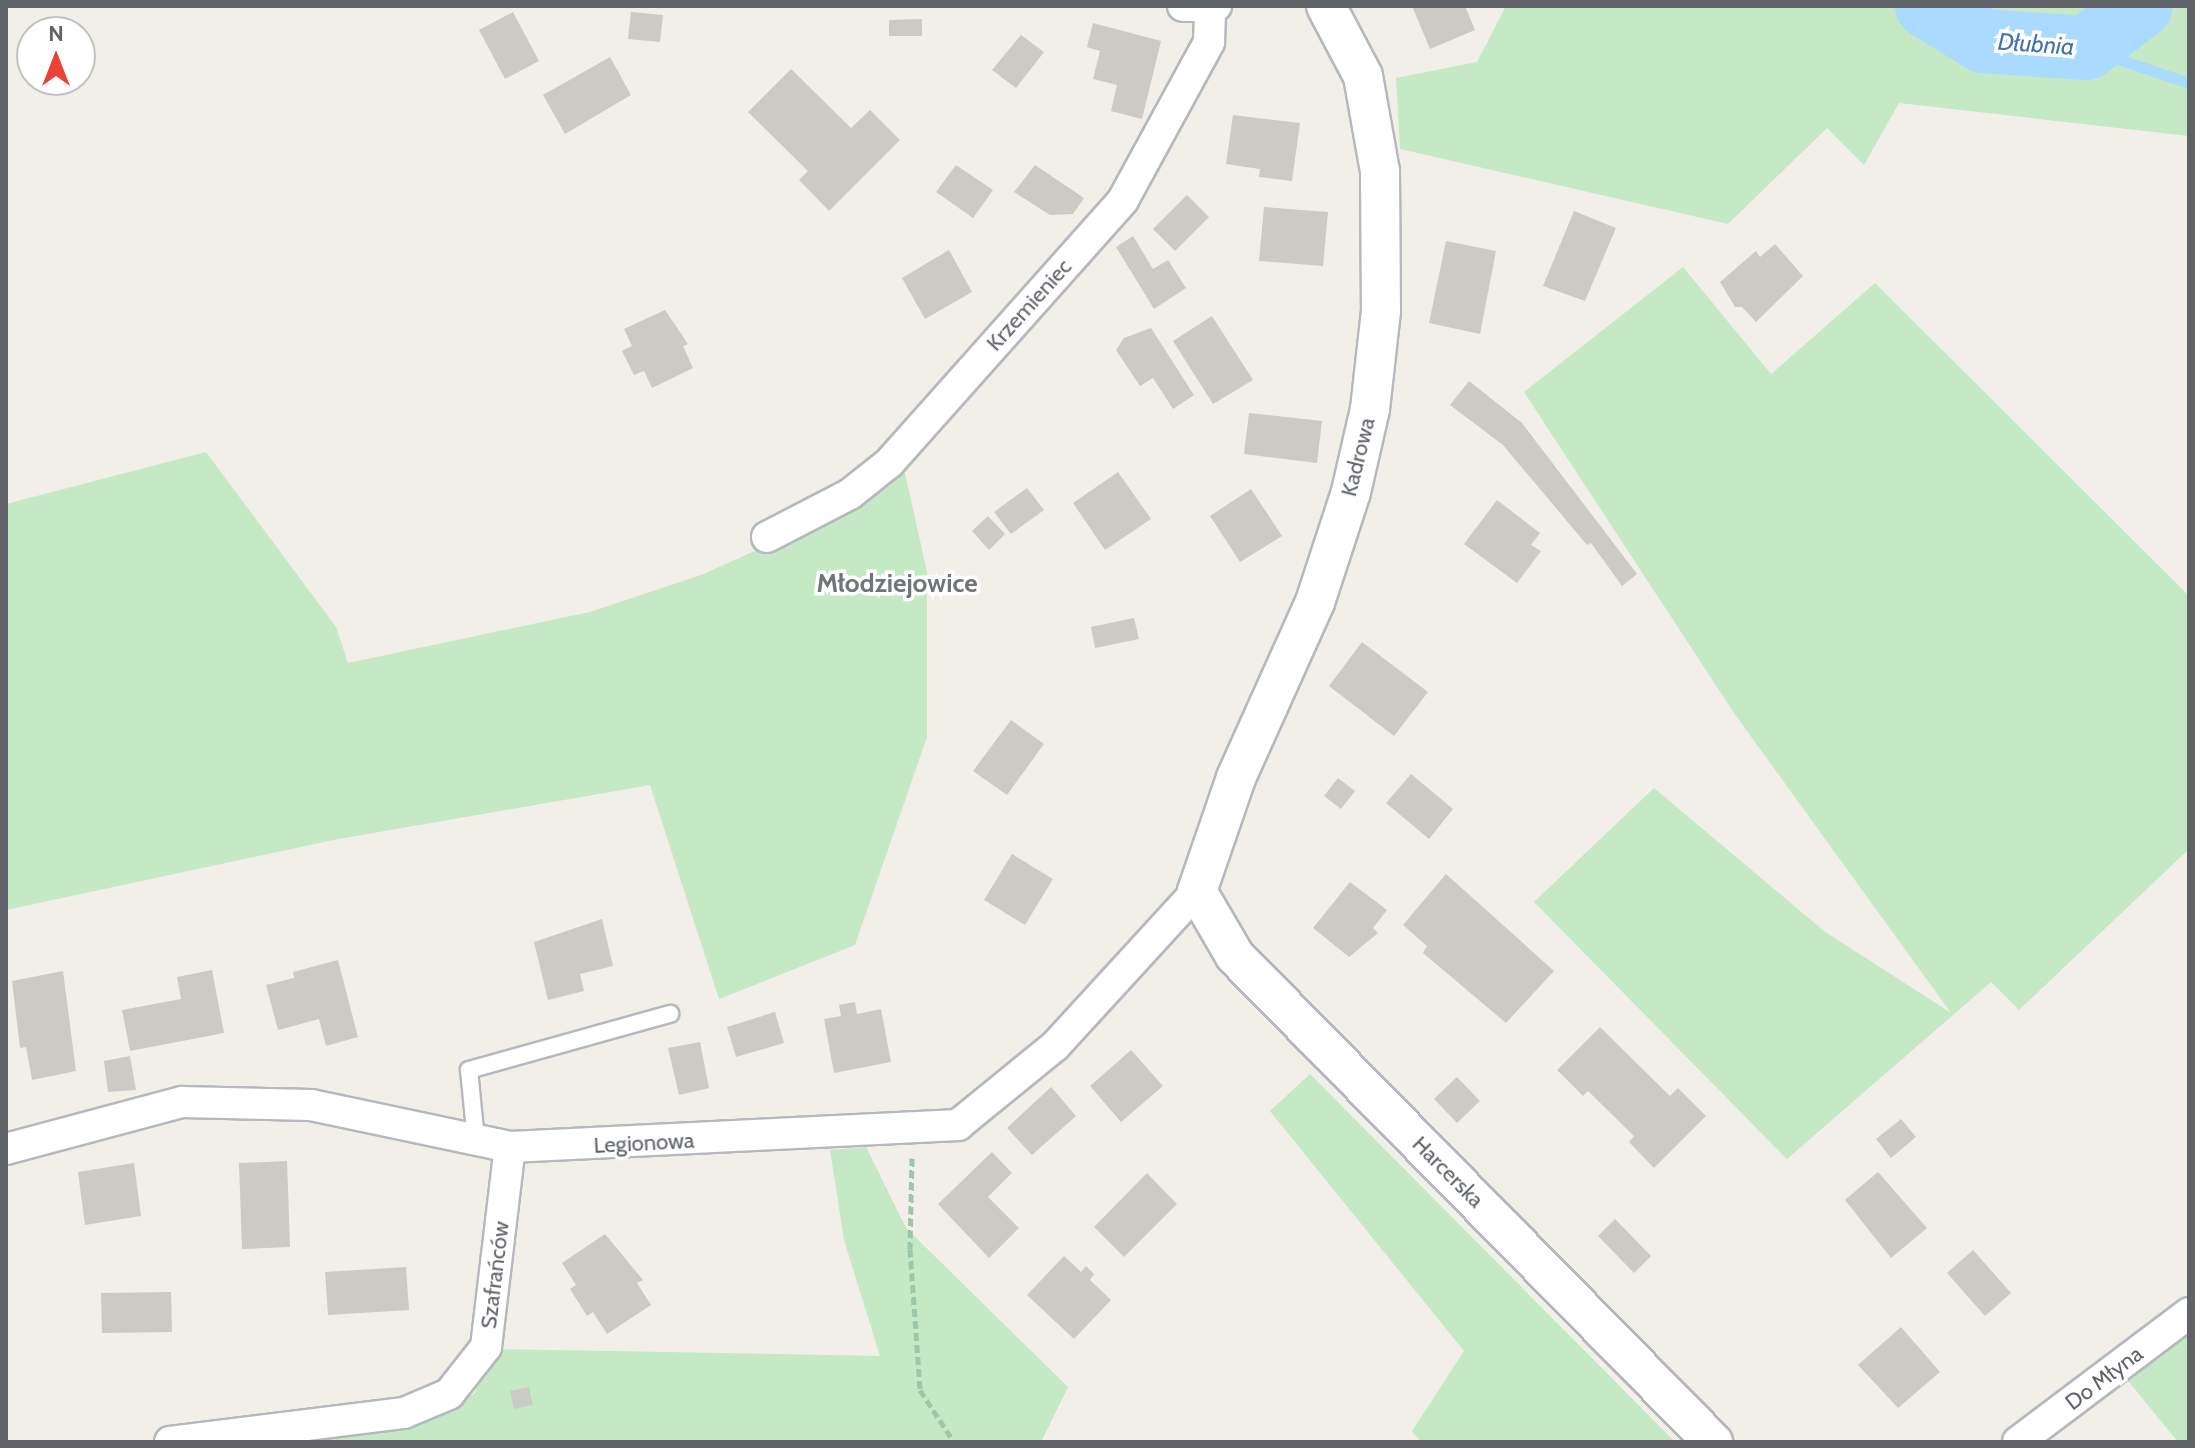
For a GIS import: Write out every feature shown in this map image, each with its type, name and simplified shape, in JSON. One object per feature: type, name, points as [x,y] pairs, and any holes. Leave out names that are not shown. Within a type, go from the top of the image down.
[{"type":"street","name":"Kadrowa","points":[[1197,891],[1236,778],[1315,602],[1351,492],[1370,409],[1381,311],[1380,171],[1363,76],[1326,6]]},
{"type":"street","name":"Krzemieniec","points":[[767,537],[850,494],[889,463],[1123,200],[1209,42],[1203,7]]},
{"type":"street","name":"Legionowa","points":[[6,1149],[182,1102],[311,1105],[510,1147],[958,1125],[1055,1046],[1197,891]]},
{"type":"street","name":"Harcerska","points":[[1197,891],[1235,956],[1713,1442]]},
{"type":"street","name":"Szafrańców","points":[[170,1442],[404,1413],[449,1394],[486,1347],[510,1147]]},
{"type":"street","name":"Do Młyna","points":[[2018,1442],[2189,1313]]},
{"type":"lane","points":[[476,1140],[469,1070],[670,1014]]},
{"type":"path","points":[[912,1128],[910,1249],[920,1390],[954,1442]]},
{"type":"green space","points":[[1506,6],[2189,6],[2189,136],[1899,103],[1864,165],[1827,128],[1728,224],[1400,149],[1396,78],[1477,62]]},
{"type":"green space","points":[[1683,267],[1771,374],[1875,283],[2189,596],[2189,849],[2019,1010],[1991,982],[1787,1159],[1534,902],[1654,788],[1824,931],[1951,1013],[1734,713],[1524,392]]},
{"type":"green space","points":[[206,452],[336,627],[348,663],[590,612],[701,575],[801,530],[903,464],[927,572],[927,737],[855,945],[719,999],[650,785],[333,840],[6,910],[6,504]]},
{"type":"green space","points":[[1310,1074],[1675,1442],[1421,1442],[1412,1431],[1464,1351],[1270,1111]]},
{"type":"green space","points":[[866,1147],[906,1228],[1068,1387],[1041,1442],[287,1442],[421,1417],[474,1394],[498,1349],[880,1356],[844,1240],[830,1150]]},
{"type":"green space","points":[[2189,1328],[2189,1442],[2178,1442],[2125,1377]]},
{"type":"building","points":[[1412,6],[1465,6],[1475,30],[1430,49]]},
{"type":"building","points":[[513,12],[539,61],[505,79],[479,30]]},
{"type":"building","points":[[631,12],[663,15],[660,42],[628,39]]},
{"type":"building","points":[[922,19],[922,36],[889,36],[889,20]]},
{"type":"building","points":[[1093,23],[1161,41],[1142,119],[1111,111],[1117,85],[1093,79],[1100,51],[1087,47]]},
{"type":"building","points":[[1021,35],[1044,52],[1016,88],[992,70]]},
{"type":"building","points":[[610,57],[631,95],[565,134],[543,95]]},
{"type":"building","points":[[791,69],[851,128],[870,110],[900,140],[829,211],[799,180],[808,171],[748,112]]},
{"type":"building","points":[[1233,115],[1300,123],[1292,181],[1259,177],[1260,169],[1226,164]]},
{"type":"building","points":[[956,165],[993,190],[973,218],[936,192]]},
{"type":"building","points":[[1035,165],[1084,198],[1073,214],[1050,215],[1014,192]]},
{"type":"building","points":[[1187,195],[1209,217],[1175,251],[1153,229]]},
{"type":"building","points":[[1264,207],[1328,212],[1323,266],[1259,261]]},
{"type":"building","points":[[1574,211],[1616,228],[1585,301],[1543,286]]},
{"type":"building","points":[[1133,236],[1153,269],[1168,260],[1186,288],[1154,309],[1116,247]]},
{"type":"building","points":[[1446,241],[1496,251],[1480,334],[1429,323]]},
{"type":"building","points":[[1775,244],[1803,276],[1756,322],[1742,307],[1735,307],[1720,282],[1756,251],[1760,257]]},
{"type":"building","points":[[949,250],[972,292],[925,319],[902,278]]},
{"type":"building","points":[[665,310],[688,344],[683,346],[693,368],[652,388],[644,371],[634,375],[622,351],[632,346],[624,329]]},
{"type":"building","points":[[1212,316],[1253,380],[1213,404],[1173,341]]},
{"type":"building","points":[[1151,328],[1194,395],[1173,409],[1153,378],[1140,386],[1116,350],[1124,338]]},
{"type":"building","points":[[1469,381],[1522,423],[1637,574],[1622,586],[1591,543],[1587,545],[1503,445],[1450,405]]},
{"type":"building","points":[[1249,413],[1322,421],[1317,463],[1244,454]]},
{"type":"building","points":[[1118,472],[1151,519],[1105,550],[1073,503]]},
{"type":"building","points":[[1027,488],[1044,510],[1011,534],[994,512]]},
{"type":"building","points":[[1251,489],[1282,536],[1240,562],[1210,516]]},
{"type":"building","points":[[1497,500],[1540,533],[1531,545],[1541,551],[1517,583],[1464,544]]},
{"type":"building","points":[[988,516],[1005,534],[989,550],[972,531]]},
{"type":"building","points":[[1134,618],[1139,639],[1095,648],[1091,627]]},
{"type":"building","points":[[1362,642],[1428,692],[1394,736],[1329,686]]},
{"type":"building","points":[[1011,720],[1044,744],[1007,795],[973,771]]},
{"type":"building","points":[[1411,774],[1453,809],[1429,839],[1386,803]]},
{"type":"building","points":[[1338,778],[1355,791],[1341,809],[1324,796]]},
{"type":"building","points":[[1012,854],[1053,879],[1025,925],[984,900]]},
{"type":"building","points":[[1446,874],[1554,971],[1506,1023],[1423,953],[1427,946],[1403,925]]},
{"type":"building","points":[[1350,882],[1387,910],[1373,928],[1378,933],[1349,957],[1313,928]]},
{"type":"building","points":[[602,919],[613,966],[580,974],[584,991],[548,1000],[534,942]]},
{"type":"building","points":[[338,960],[358,1037],[326,1046],[319,1019],[278,1030],[266,985],[294,978],[293,972]]},
{"type":"building","points":[[212,970],[224,1033],[130,1051],[122,1010],[181,999],[177,977]]},
{"type":"building","points":[[63,971],[76,1071],[32,1080],[26,1047],[20,1048],[12,981]]},
{"type":"building","points":[[855,1002],[857,1014],[881,1009],[891,1062],[834,1073],[824,1019],[841,1016],[839,1005]]},
{"type":"building","points":[[775,1012],[784,1043],[736,1057],[727,1027]]},
{"type":"building","points":[[1600,1027],[1670,1096],[1678,1088],[1706,1116],[1654,1168],[1629,1142],[1634,1136],[1588,1091],[1583,1096],[1557,1070]]},
{"type":"building","points":[[700,1042],[709,1088],[679,1095],[668,1048]]},
{"type":"building","points":[[1131,1050],[1163,1086],[1121,1122],[1090,1086]]},
{"type":"building","points":[[130,1056],[136,1090],[108,1092],[104,1061]]},
{"type":"building","points":[[1457,1077],[1480,1101],[1457,1123],[1434,1099]]},
{"type":"building","points":[[1051,1087],[1076,1116],[1032,1155],[1007,1128]]},
{"type":"building","points":[[1901,1119],[1916,1137],[1891,1158],[1876,1139]]},
{"type":"building","points":[[992,1152],[1012,1173],[988,1197],[1019,1228],[989,1258],[938,1204]]},
{"type":"building","points":[[287,1161],[290,1247],[242,1249],[239,1163]]},
{"type":"building","points":[[134,1163],[141,1216],[85,1225],[78,1172]]},
{"type":"building","points":[[1878,1172],[1927,1228],[1891,1258],[1845,1200]]},
{"type":"building","points":[[1147,1173],[1177,1204],[1124,1257],[1094,1227]]},
{"type":"building","points":[[1615,1219],[1651,1256],[1634,1273],[1598,1236]]},
{"type":"building","points":[[605,1234],[643,1280],[637,1283],[651,1305],[607,1334],[593,1312],[587,1316],[570,1289],[576,1285],[562,1263]]},
{"type":"building","points":[[1973,1250],[2011,1293],[1985,1316],[1947,1273]]},
{"type":"building","points":[[1064,1256],[1081,1272],[1086,1266],[1094,1274],[1090,1280],[1111,1300],[1074,1339],[1027,1295]]},
{"type":"building","points":[[406,1267],[409,1310],[328,1315],[325,1272]]},
{"type":"building","points":[[171,1292],[172,1332],[102,1333],[101,1293]]},
{"type":"building","points":[[1901,1327],[1940,1372],[1898,1408],[1858,1365]]},
{"type":"building","points":[[529,1387],[533,1405],[514,1409],[510,1391]]},
{"type":"waterway","name":"Dłubnia","points":[[1927,6],[1983,41],[2086,48],[2141,6]]},
{"type":"waterway","points":[[2086,48],[2189,83]]},
{"type":"district","name":"Młodziejowice","points":[[897,584]]}]
